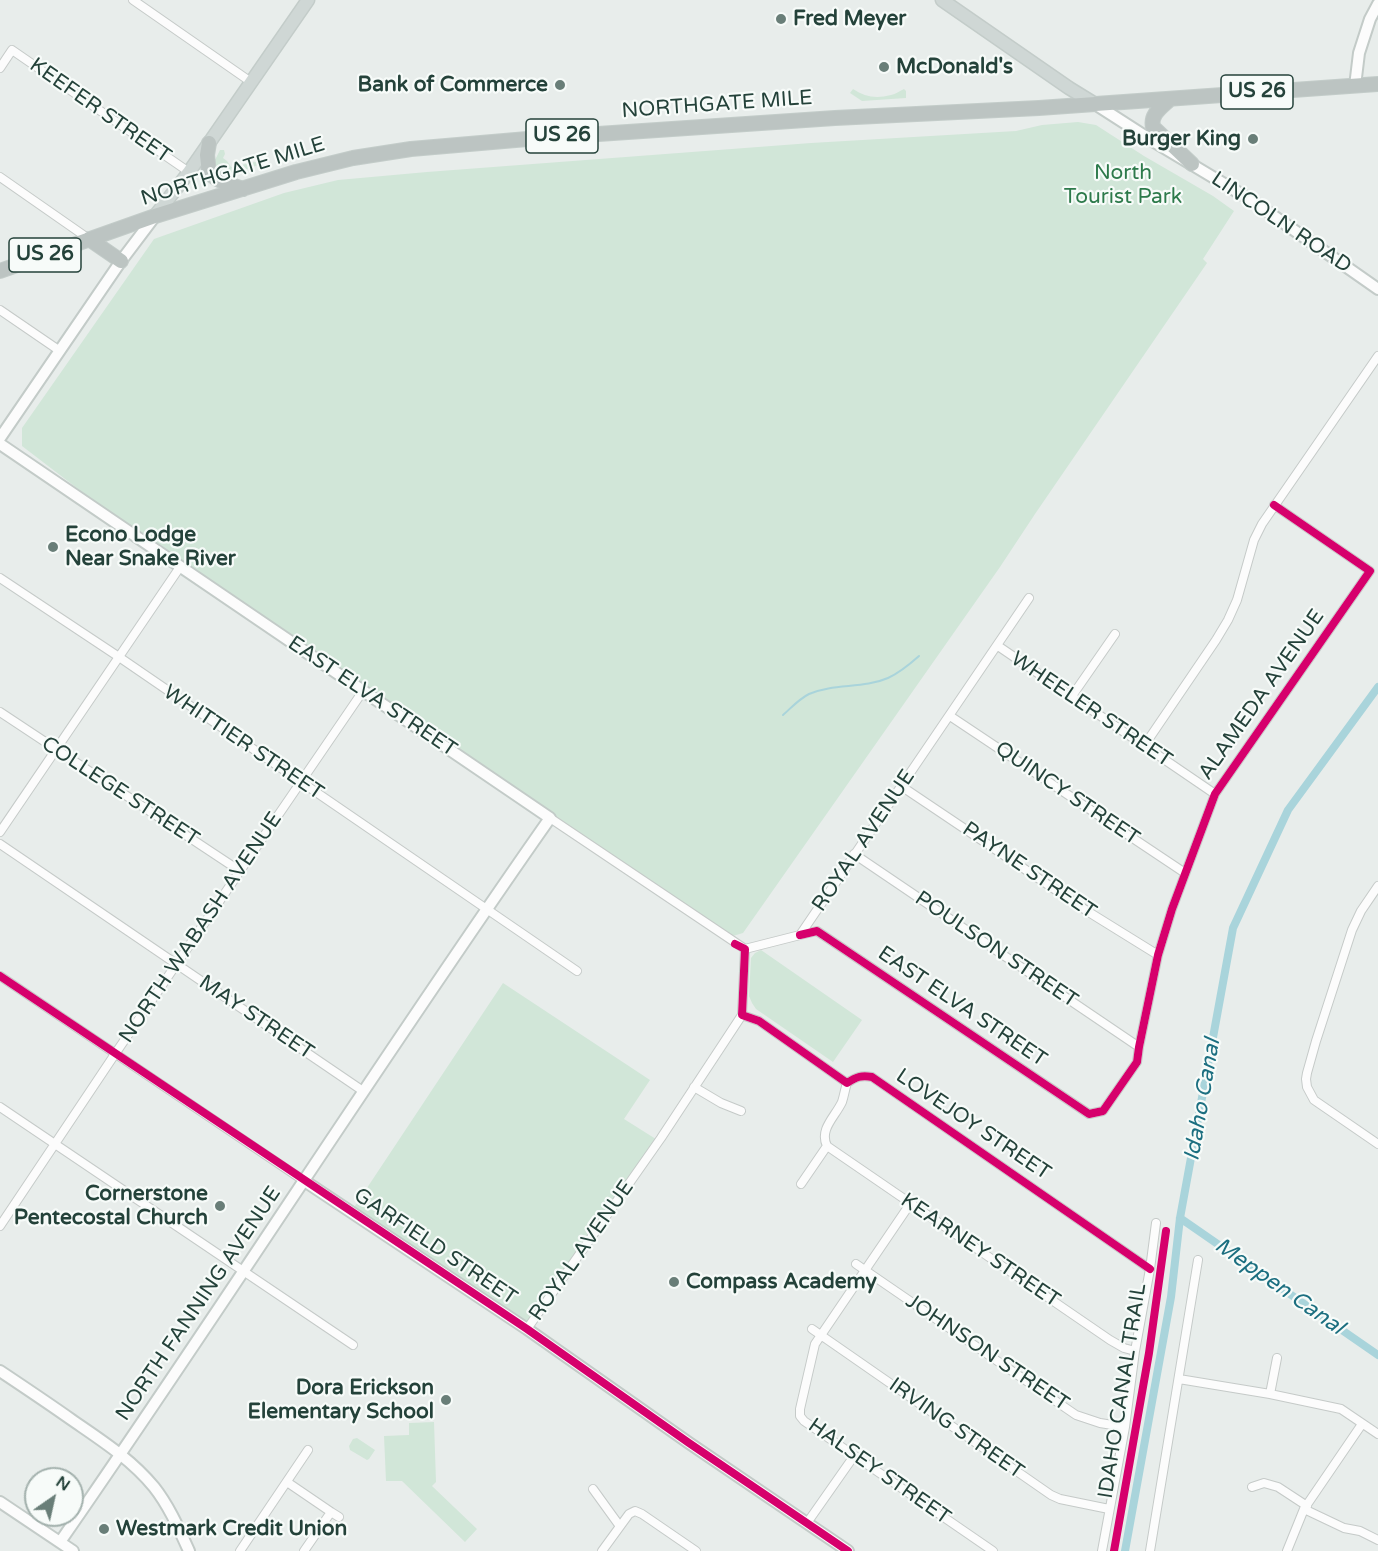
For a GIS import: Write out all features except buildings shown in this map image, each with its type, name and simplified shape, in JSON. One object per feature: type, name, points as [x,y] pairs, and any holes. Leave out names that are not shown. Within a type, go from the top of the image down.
[{"type":"highway","name":"US 26","points":[[1095,104],[1378,84]]},
{"type":"highway","points":[[1170,99],[1153,117],[1153,127],[1192,164]]},
{"type":"highway","name":"NORTHGATE MILE","points":[[0,271],[155,216],[296,172],[353,158],[449,145],[835,118],[1095,104]]},
{"type":"highway","points":[[209,142],[207,155],[209,173],[226,184],[243,189]]},
{"type":"highway","points":[[89,239],[121,261]]},
{"type":"main road","points":[[155,216],[189,172],[308,0]]},
{"type":"main road","name":"LINCOLN ROAD","points":[[942,0],[1095,104]]},
{"type":"street","points":[[133,0],[251,82]]},
{"type":"street","points":[[1355,86],[1359,53],[1370,19],[1378,4]]},
{"type":"street","name":"KEEFER STREET","points":[[0,68],[12,50],[189,172]]},
{"type":"street","name":"LINCOLN ROAD","points":[[1095,104],[1251,200],[1378,289]]},
{"type":"street","points":[[0,177],[89,239]]},
{"type":"street","points":[[0,438],[121,261],[155,216]]},
{"type":"street","points":[[0,310],[60,351]]},
{"type":"street","points":[[1144,746],[1228,620],[1237,600],[1254,540],[1262,524],[1378,356]]},
{"type":"street","name":"EAST ELVA STREET","points":[[0,444],[745,949]]},
{"type":"street","name":"ALAMEDA AVENUE","points":[[1103,1111],[1137,1062],[1138,1047],[1158,955],[1185,873],[1215,794],[1370,571],[1274,505]]},
{"type":"street","points":[[0,832],[180,567]]},
{"type":"street","name":"WHITTIER STREET","points":[[0,578],[578,971]]},
{"type":"street","name":"ROYAL AVENUE","points":[[745,949],[800,935],[1029,598]]},
{"type":"street","points":[[1072,696],[1114,634]]},
{"type":"street","name":"WHEELER STREET","points":[[998,646],[1215,794]]},
{"type":"street","name":"NORTH WABASH AVENUE","points":[[0,1227],[363,691]]},
{"type":"street","name":"COLLEGE STREET","points":[[0,712],[240,871]]},
{"type":"street","name":"QUINCY STREET","points":[[950,716],[1185,873]]},
{"type":"street","name":"PAYNE STREET","points":[[902,786],[1087,911],[1158,955]]},
{"type":"street","name":"NORTH FANNING AVENUE","points":[[57,1547],[486,909],[550,818]]},
{"type":"street","name":"MAY STREET","points":[[0,844],[363,1091]]},
{"type":"street","name":"POULSON STREET","points":[[854,854],[1138,1047]]},
{"type":"street","points":[[1378,886],[1361,911],[1352,930],[1306,1079],[1307,1087],[1314,1100],[1378,1144]]},
{"type":"street","name":"EAST ELVA STREET","points":[[800,935],[817,932],[1089,1114],[1103,1111]]},
{"type":"street","points":[[745,949],[742,1015],[759,1021],[847,1083],[842,1101],[824,1131],[827,1146],[801,1184]]},
{"type":"street","name":"GARFIELD STREET","points":[[0,976],[527,1329],[848,1551]]},
{"type":"street","name":"ROYAL AVENUE","points":[[527,1329],[661,1138],[742,1015]]},
{"type":"street","name":"LOVEJOY STREET","points":[[847,1083],[855,1077],[872,1077],[1150,1269]]},
{"type":"street","points":[[694,1087],[721,1103],[741,1111]]},
{"type":"street","points":[[0,1107],[353,1345]]},
{"type":"street","name":"KEARNEY STREET","points":[[827,1146],[1110,1340],[1124,1348],[1136,1351]]},
{"type":"street","points":[[821,1335],[910,1204]]},
{"type":"street","points":[[1102,1551],[1125,1428],[1156,1223]]},
{"type":"street","points":[[1150,1551],[1198,1260]]},
{"type":"street","name":"JOHNSON STREET","points":[[856,1263],[1077,1414],[1100,1423],[1125,1428]]},
{"type":"street","name":"IRVING STREET","points":[[812,1329],[1051,1495],[1109,1509]]},
{"type":"street","name":"HALSEY STREET","points":[[821,1335],[815,1344],[800,1416],[854,1456],[993,1551]]},
{"type":"street","points":[[1270,1394],[1277,1358]]},
{"type":"street","points":[[0,1371],[121,1454],[154,1487],[165,1503],[189,1551]]},
{"type":"street","points":[[1179,1379],[1270,1394],[1341,1409],[1378,1434]]},
{"type":"street","points":[[1287,1551],[1305,1508],[1362,1424]]},
{"type":"street","points":[[240,1551],[308,1450]]},
{"type":"street","points":[[807,1523],[854,1456]]},
{"type":"street","points":[[287,1482],[339,1517]]},
{"type":"street","points":[[1252,1488],[1264,1484],[1278,1487],[1305,1508],[1344,1528],[1360,1531],[1378,1540]]},
{"type":"street","points":[[594,1489],[619,1525]]},
{"type":"street","points":[[0,1502],[57,1547],[73,1551]]},
{"type":"street","points":[[602,1551],[619,1525],[635,1511],[696,1551]]},
{"type":"street","points":[[304,1551],[331,1512]]},
{"type":"green space","points":[[853,89],[876,97],[893,95],[904,89],[906,98],[862,101],[850,93]]},
{"type":"green space","name":"North Tourist Park","points":[[1078,122],[1096,125],[1234,211],[1203,259],[1207,263],[1000,567],[743,933],[726,938],[180,567],[22,446],[22,428],[154,239],[284,193],[338,180],[427,172],[811,143],[1016,131],[1042,125]]},
{"type":"green space","points":[[220,150],[224,150],[223,158],[231,167],[259,162],[262,157],[264,163],[233,173],[220,172],[215,169],[214,162]]},
{"type":"green space","points":[[761,950],[862,1020],[833,1062],[756,1009],[752,1003],[749,996],[751,958]]},
{"type":"green space","points":[[503,983],[650,1080],[624,1119],[659,1141],[527,1329],[351,1212]]},
{"type":"green space","points":[[434,1422],[436,1482],[432,1486],[477,1529],[465,1542],[402,1481],[386,1481],[384,1436],[409,1435],[409,1423]]},
{"type":"green space","points":[[357,1438],[375,1450],[369,1459],[350,1450],[349,1446],[353,1439]]},
{"type":"waterway","points":[[783,715],[809,694],[828,688],[869,684],[888,678],[919,656]]},
{"type":"waterway","name":"Idaho Canal","points":[[1125,1551],[1171,1297],[1180,1218],[1233,928],[1288,810],[1378,687]]},
{"type":"waterway","name":"Meppen Canal","points":[[1180,1218],[1378,1355]]},
{"type":"cycle path","points":[[800,935],[817,931],[1089,1114],[1103,1111],[1137,1062],[1158,955],[1172,909],[1215,794],[1370,571],[1274,505]]},
{"type":"cycle path","points":[[735,944],[745,949],[742,1015],[759,1021],[847,1083],[859,1077],[872,1077],[1150,1269]]},
{"type":"cycle path","points":[[0,976],[527,1329],[848,1551]]},
{"type":"cycle path","name":"IDAHO CANAL TRAIL","points":[[1114,1551],[1149,1353],[1166,1231]]},
{"type":"place","name":"Fred Meyer","points":[[781,19]]},
{"type":"place","name":"McDonald's","points":[[884,67]]},
{"type":"place","name":"Bank of Commerce","points":[[560,85]]},
{"type":"place","name":"Burger King","points":[[1253,139]]},
{"type":"place","name":"Econo Lodge Near Snake River","points":[[53,547]]},
{"type":"place","name":"Cornerstone Pentecostal Church","points":[[220,1206]]},
{"type":"place","name":"Compass Academy","points":[[674,1282]]},
{"type":"place","name":"Dora Erickson Elementary School","points":[[446,1400]]},
{"type":"place","name":"Westmark Credit Union","points":[[104,1529]]}]
